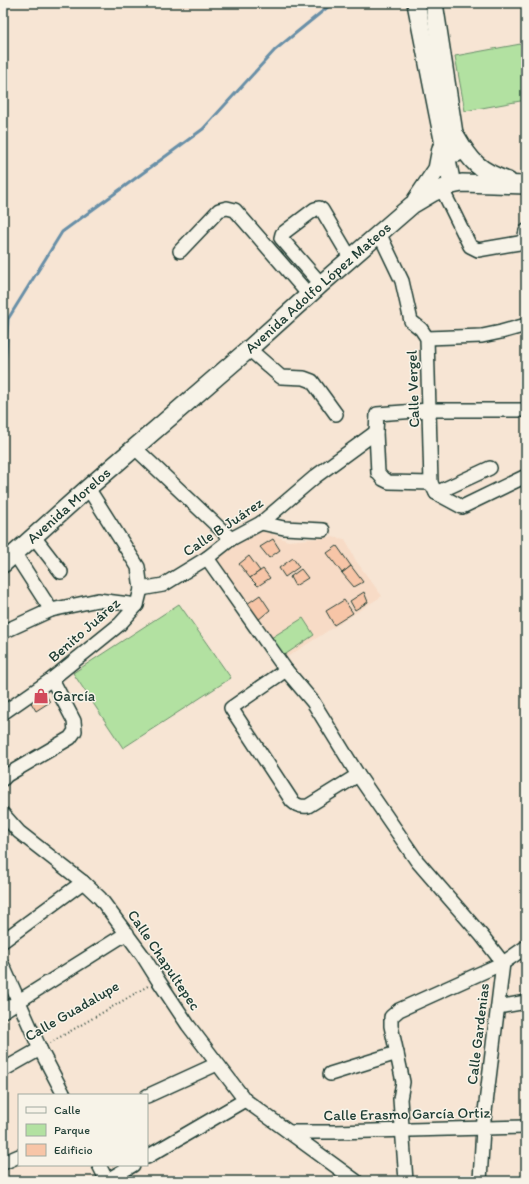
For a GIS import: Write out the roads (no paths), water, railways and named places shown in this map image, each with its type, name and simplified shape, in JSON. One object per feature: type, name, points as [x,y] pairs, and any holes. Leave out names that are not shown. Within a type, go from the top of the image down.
[{"type":"main road","points":[[435,7],[452,186]]},
{"type":"main road","points":[[417,9],[446,123],[476,165],[491,175],[522,185]]},
{"type":"main road","points":[[412,205],[437,169],[446,123]]},
{"type":"main road","name":"Avenida Adolfo López Mateos","points":[[135,448],[412,205],[434,192],[452,186],[522,185]]},
{"type":"main road","name":"Avenida Morelos","points":[[9,559],[135,448]]},
{"type":"street","points":[[452,186],[470,246],[474,249],[478,250],[519,243],[524,240],[526,231]]},
{"type":"street","points":[[180,251],[219,210],[227,208],[234,210],[309,296]]},
{"type":"street","points":[[321,284],[281,238],[282,234],[315,209],[319,208],[322,210],[351,258]]},
{"type":"street","name":"Calle Vergel","points":[[380,234],[402,281],[411,321],[422,329],[427,338],[429,410],[434,488]]},
{"type":"street","points":[[427,338],[482,336],[526,325]]},
{"type":"street","points":[[249,349],[281,378],[304,378],[312,381],[336,414]]},
{"type":"street","points":[[526,410],[429,410],[377,414],[376,432],[378,473],[382,479],[389,482],[434,488],[462,507],[526,476]]},
{"type":"street","name":"Calle B Juárez","points":[[141,588],[163,585],[207,558],[231,539],[261,523],[316,476],[376,432]]},
{"type":"street","points":[[135,448],[231,539]]},
{"type":"street","points":[[434,488],[490,468]]},
{"type":"street","name":"Benito Juárez","points":[[3,712],[52,678],[120,624],[137,605],[141,588],[138,568],[88,488]]},
{"type":"street","points":[[261,523],[284,528],[324,530]]},
{"type":"street","points":[[34,537],[61,572]]},
{"type":"street","points":[[207,558],[286,670],[313,702],[358,775],[417,861],[482,936],[503,963]]},
{"type":"street","points":[[9,559],[51,610]]},
{"type":"street","points":[[3,632],[51,610],[98,600],[137,605]]},
{"type":"street","points":[[286,670],[231,708],[292,800],[296,805],[308,806],[358,775]]},
{"type":"street","points":[[3,779],[7,774],[70,738],[75,731],[74,721],[52,678]]},
{"type":"street","name":"Calle Chapultepec","points":[[3,814],[18,832],[83,882],[100,898],[144,956],[158,980],[217,1064],[245,1100],[356,1181]]},
{"type":"street","points":[[3,941],[83,882]]},
{"type":"street","points":[[3,1011],[127,933]]},
{"type":"street","points":[[406,1181],[400,1099],[403,1082],[391,1026],[391,1017],[399,1010],[503,963],[526,947]]},
{"type":"street","name":"Calle Gardenias","points":[[480,1181],[483,1128],[503,963]]},
{"type":"street","points":[[3,966],[40,1049],[63,1094]]},
{"type":"street","points":[[498,1007],[526,1002]]},
{"type":"street","name":"Calle Guadalupe","points":[[3,1070],[40,1049]]},
{"type":"street","points":[[330,1074],[397,1053]]},
{"type":"street","points":[[148,1096],[217,1064]]},
{"type":"street","points":[[148,1156],[245,1100]]},
{"type":"street","name":"Calle Erasmo García Ortiz","points":[[289,1132],[526,1127]]},
{"type":"street","points":[[3,1163],[18,1156]]},
{"type":"street","points":[[100,1166],[107,1181],[131,1166]]},
{"type":"waterway","points":[[3,400],[8,319],[62,232],[203,129],[275,50],[329,6],[338,3]]},
{"type":"place","name":"García","points":[[41,696]]}]
